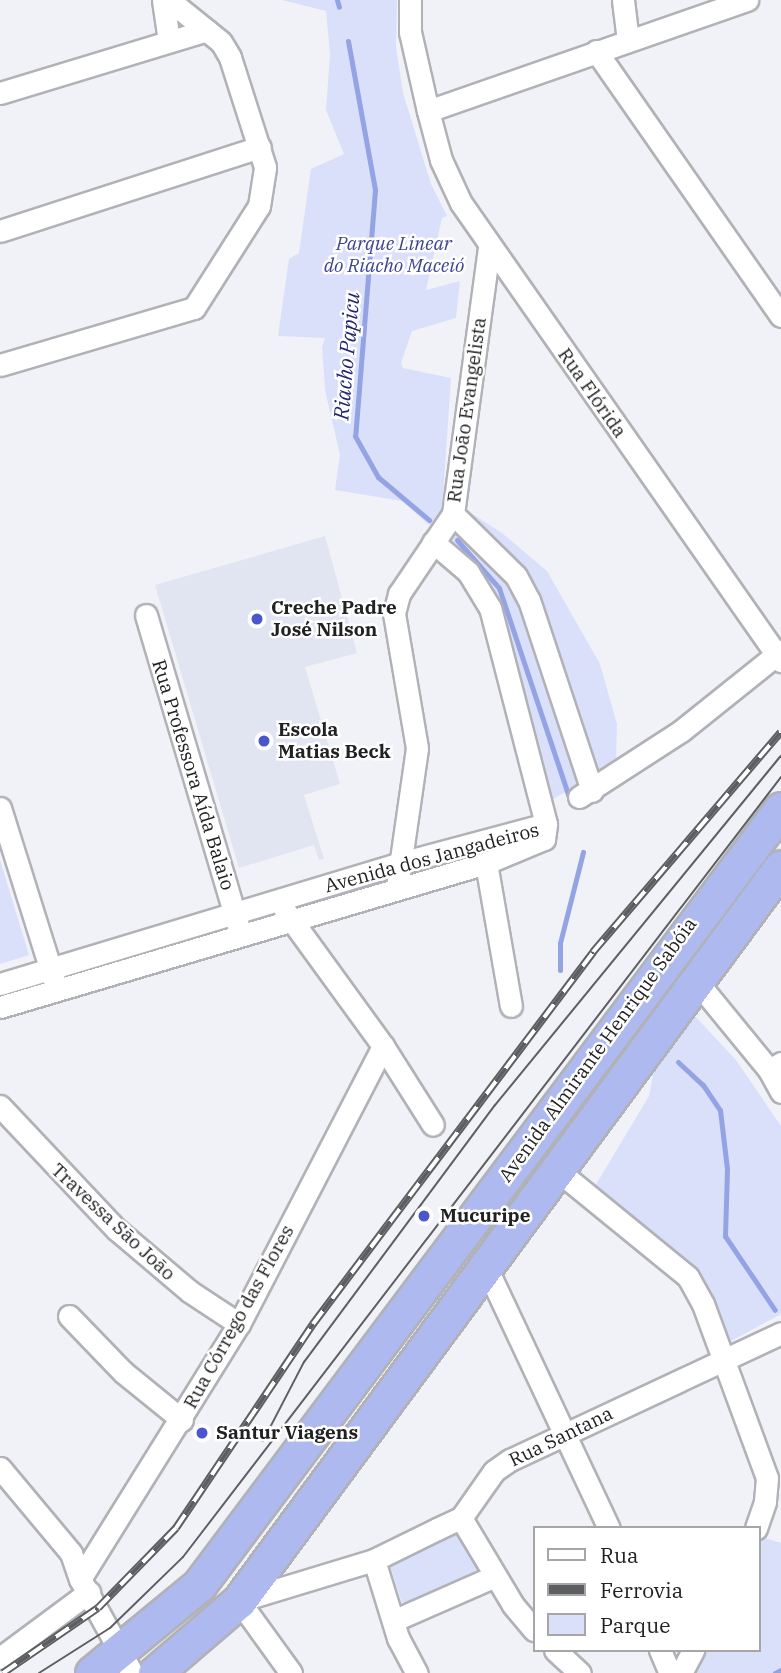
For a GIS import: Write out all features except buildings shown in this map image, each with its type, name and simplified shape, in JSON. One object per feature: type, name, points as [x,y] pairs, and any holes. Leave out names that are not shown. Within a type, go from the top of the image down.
[{"type":"highway","name":"Avenida Almirante Henrique Sabóia","points":[[92,1673],[127,1663],[220,1559],[716,890],[781,809]]},
{"type":"highway","name":"Avenida Almirante Henrique Sabóia","points":[[155,1673],[239,1601],[781,866]]},
{"type":"highway","points":[[716,890],[746,914]]},
{"type":"street","points":[[163,0],[169,41]]},
{"type":"street","points":[[0,365],[179,314],[203,299],[259,205],[265,167],[230,57],[207,30],[169,0]]},
{"type":"street","name":"Rua Flórida","points":[[410,0],[410,32],[441,160],[489,248],[780,655]]},
{"type":"street","points":[[623,0],[628,41]]},
{"type":"street","points":[[428,111],[747,0]]},
{"type":"street","points":[[0,93],[207,30]]},
{"type":"street","points":[[596,51],[781,316]]},
{"type":"street","points":[[0,231],[260,147]]},
{"type":"street","name":"Rua João Evangelista","points":[[397,887],[397,864],[417,748],[394,613],[398,593],[443,528],[489,248]]},
{"type":"street","points":[[443,528],[516,576],[528,600],[585,794],[681,731],[780,655]]},
{"type":"street","points":[[443,528],[490,608],[549,813]]},
{"type":"street","name":"Rua Professora Aída Balaio","points":[[146,615],[238,925]]},
{"type":"street","points":[[0,808],[57,990]]},
{"type":"street","name":"Avenida dos Jangadeiros","points":[[0,984],[50,969],[238,925],[292,920],[486,863],[540,844],[546,835],[549,813],[278,902],[238,925],[57,990],[0,1007]]},
{"type":"street","points":[[486,863],[511,1006]]},
{"type":"street","points":[[278,902],[383,1046],[433,1125]]},
{"type":"street","points":[[697,982],[775,1067],[781,1092]]},
{"type":"street","name":"Rua Córrego das Flores","points":[[85,1586],[239,1324],[383,1046]]},
{"type":"street","name":"Travessa São João","points":[[0,1106],[116,1229],[189,1291],[239,1324]]},
{"type":"street","points":[[557,1170],[688,1278],[725,1360],[766,1478],[765,1502],[757,1526]]},
{"type":"street","points":[[481,1273],[493,1282],[608,1526]]},
{"type":"street","points":[[69,1315],[123,1373],[181,1420]]},
{"type":"street","name":"Rua Santana","points":[[239,1601],[374,1560],[461,1518],[494,1472],[564,1434],[781,1333]]},
{"type":"street","points":[[0,1468],[71,1553],[85,1586],[127,1663]]},
{"type":"street","points":[[461,1518],[495,1576],[532,1627]]},
{"type":"street","points":[[374,1560],[400,1642],[416,1673]]},
{"type":"street","points":[[395,1620],[495,1576]]},
{"type":"street","points":[[0,1658],[85,1586]]},
{"type":"street","points":[[239,1601],[291,1673]]},
{"type":"street","points":[[557,1652],[580,1673]]},
{"type":"street","points":[[661,1652],[670,1673]]},
{"type":"street","points":[[681,1673],[692,1652]]},
{"type":"shaded area","points":[[325,536],[357,653],[305,667],[340,784],[304,795],[324,859],[319,860],[314,845],[239,868],[155,585]]},
{"type":"green space","name":"Parque Linear do Riacho Maceió","points":[[282,0],[397,0],[396,47],[403,93],[431,184],[447,216],[442,218],[426,290],[460,281],[456,318],[412,331],[401,363],[403,368],[451,378],[442,512],[429,525],[402,501],[335,490],[340,455],[325,390],[322,347],[325,338],[278,336],[289,259],[299,253],[311,169],[344,154],[326,110],[330,54],[326,11]]},
{"type":"green space","points":[[468,511],[502,533],[547,571],[600,664],[617,724],[616,764],[553,799],[490,585],[468,560],[444,543]]},
{"type":"green space","points":[[0,860],[29,955],[0,964]]},
{"type":"green space","points":[[695,1016],[736,1060],[781,1126],[781,1314],[731,1341],[707,1293],[645,1228],[595,1186],[649,1096],[654,1070]]},
{"type":"green space","points":[[466,1529],[484,1576],[402,1603],[389,1563]]},
{"type":"green space","points":[[760,1537],[781,1543],[781,1673],[696,1673],[705,1652],[760,1652]]},
{"type":"waterway","name":"Riacho Papicu","points":[[337,0],[339,7]]},
{"type":"waterway","name":"Riacho Papicu","points":[[348,41],[375,190],[355,436],[378,477],[429,520]]},
{"type":"waterway","name":"Riacho Papicu","points":[[457,540],[499,588],[569,797]]},
{"type":"waterway","name":"Riacho Papicu","points":[[560,970],[560,943],[583,852]]},
{"type":"waterway","name":"Riacho Papicu","points":[[678,1062],[703,1085],[720,1110],[727,1169],[725,1236],[775,1310]]},
{"type":"waterway","name":"Riacho Papicu","points":[[775,1673],[781,1670]]},
{"type":"tram line","points":[[263,1441],[304,1362],[495,1105],[781,756]]},
{"type":"tram line","points":[[39,1673],[110,1628],[183,1557],[781,777]]},
{"type":"railway","points":[[3,1673],[98,1608],[176,1528],[313,1324],[593,952],[781,732]]},
{"type":"place","name":"Creche Padre José Nilson","points":[[257,619]]},
{"type":"place","name":"Escola Matias Beck","points":[[264,741]]},
{"type":"place","name":"Mucuripe","points":[[424,1216]]},
{"type":"place","name":"Santur Viagens","points":[[202,1433]]}]
